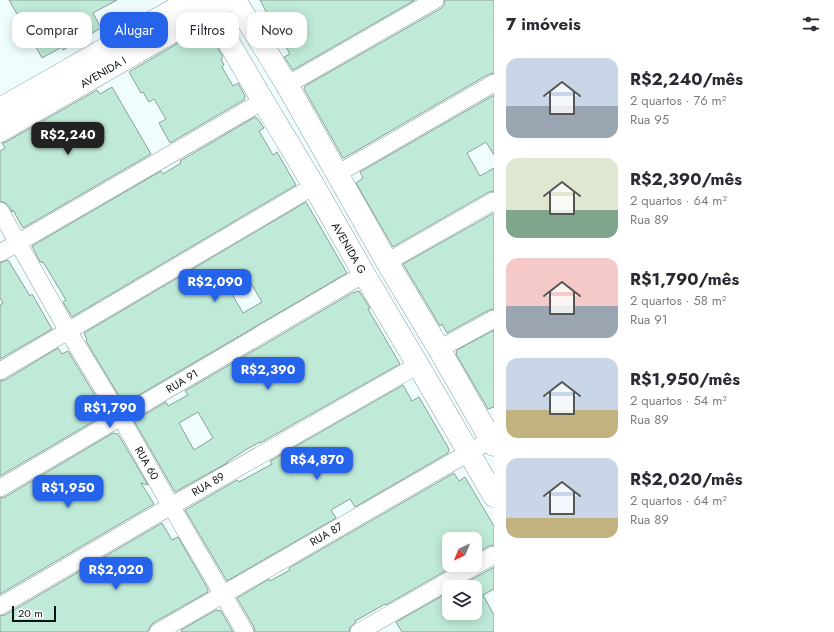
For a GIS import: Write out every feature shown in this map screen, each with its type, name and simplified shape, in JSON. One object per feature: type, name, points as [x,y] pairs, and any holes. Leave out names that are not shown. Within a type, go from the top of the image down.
[{"type":"street","points":[[235,0],[287,85],[386,262],[493,441]]},
{"type":"street","points":[[287,85],[435,0]]},
{"type":"street","name":"AVENIDA G","points":[[208,2],[263,101],[494,496]]},
{"type":"street","name":"AVENIDA I","points":[[0,109],[208,2]]},
{"type":"street","name":"AVENIDA I","points":[[0,131],[208,2]]},
{"type":"street","points":[[338,174],[494,83]]},
{"type":"street","points":[[0,253],[263,101]]},
{"type":"street","points":[[0,370],[314,186]]},
{"type":"street","points":[[386,262],[494,201]]},
{"type":"street","name":"RUA 60","points":[[0,211],[68,331],[121,418],[245,632]]},
{"type":"street","name":"RUA 91","points":[[0,488],[364,274]]},
{"type":"street","points":[[439,350],[494,319]]},
{"type":"street","name":"RUA 89","points":[[0,606],[171,506],[418,365]]},
{"type":"street","name":"RUA 87","points":[[158,632],[469,452],[493,441]]},
{"type":"street","points":[[359,632],[494,555]]},
{"type":"building","points":[[9,0],[117,0],[93,13],[100,29],[92,33],[92,12],[16,12]]},
{"type":"building","points":[[260,0],[415,0],[293,70],[284,57],[290,54],[286,48],[307,48],[307,12],[266,12]]},
{"type":"building","points":[[445,0],[494,0],[494,73],[489,74],[343,158],[304,89],[305,86],[440,9],[444,5]]},
{"type":"building","points":[[176,44],[176,48],[218,48],[223,57],[221,59],[224,65],[222,67],[233,86],[238,83],[245,96],[244,100],[170,143],[159,123],[166,119],[154,99],[149,102],[143,92],[141,93],[129,72]]},
{"type":"building","points":[[36,48],[60,48],[42,58]]},
{"type":"building","points":[[112,87],[151,154],[23,228],[13,210],[12,212],[9,206],[0,201],[0,151],[5,148],[2,143],[97,90],[100,94]]},
{"type":"building","points":[[494,95],[494,155],[486,142],[467,153],[480,176],[494,168],[494,191],[489,192],[393,247],[356,183],[363,178],[360,172]]},
{"type":"building","points":[[255,117],[264,128],[259,131],[273,155],[277,152],[296,185],[72,317],[63,302],[66,300],[43,262],[40,262],[32,246],[161,171],[163,174],[181,163],[180,161]]},
{"type":"building","points":[[306,202],[347,273],[125,403],[124,400],[122,401],[86,341],[87,340],[84,333]],"holes":[[[245,273],[262,302],[243,313],[226,284]]]},
{"type":"building","points":[[494,213],[494,309],[489,310],[447,333],[442,324],[440,326],[403,264]]},
{"type":"building","points":[[8,260],[30,296],[32,294],[52,329],[0,359],[0,305],[3,303],[0,298],[0,263]]},
{"type":"building","points":[[359,291],[370,308],[368,309],[400,364],[247,449],[227,463],[175,492],[134,421],[166,402],[168,406],[188,395],[185,391],[352,293]],"holes":[[[198,412],[213,438],[194,450],[179,423]]]},
{"type":"building","points":[[494,330],[494,407],[488,409],[456,354],[457,350]]},
{"type":"building","points":[[58,348],[62,354],[68,351],[106,414],[0,476],[0,381],[5,380]]},
{"type":"building","points":[[403,385],[412,401],[419,397],[449,449],[448,453],[355,507],[350,499],[331,510],[336,518],[227,581],[185,510],[237,480],[239,482],[272,464],[270,461]]},
{"type":"building","points":[[113,433],[118,434],[148,485],[141,483],[154,504],[0,594],[0,498],[5,497]]},
{"type":"building","points":[[454,473],[459,481],[465,477],[494,526],[494,545],[482,550],[482,532],[442,532],[442,572],[444,572],[355,621],[356,622],[350,627],[349,632],[255,632],[254,627],[237,598],[269,579],[270,581],[290,570],[289,568]]},
{"type":"building","points":[[162,523],[172,540],[178,537],[208,589],[208,592],[153,623],[146,632],[0,632],[0,616],[5,615]]},
{"type":"building","points":[[494,567],[494,589],[483,595],[494,615],[494,632],[402,632],[396,622],[442,596],[442,620],[482,620],[482,580],[471,580]]},
{"type":"building","points":[[216,610],[221,611],[233,632],[182,632],[181,630]]}]
